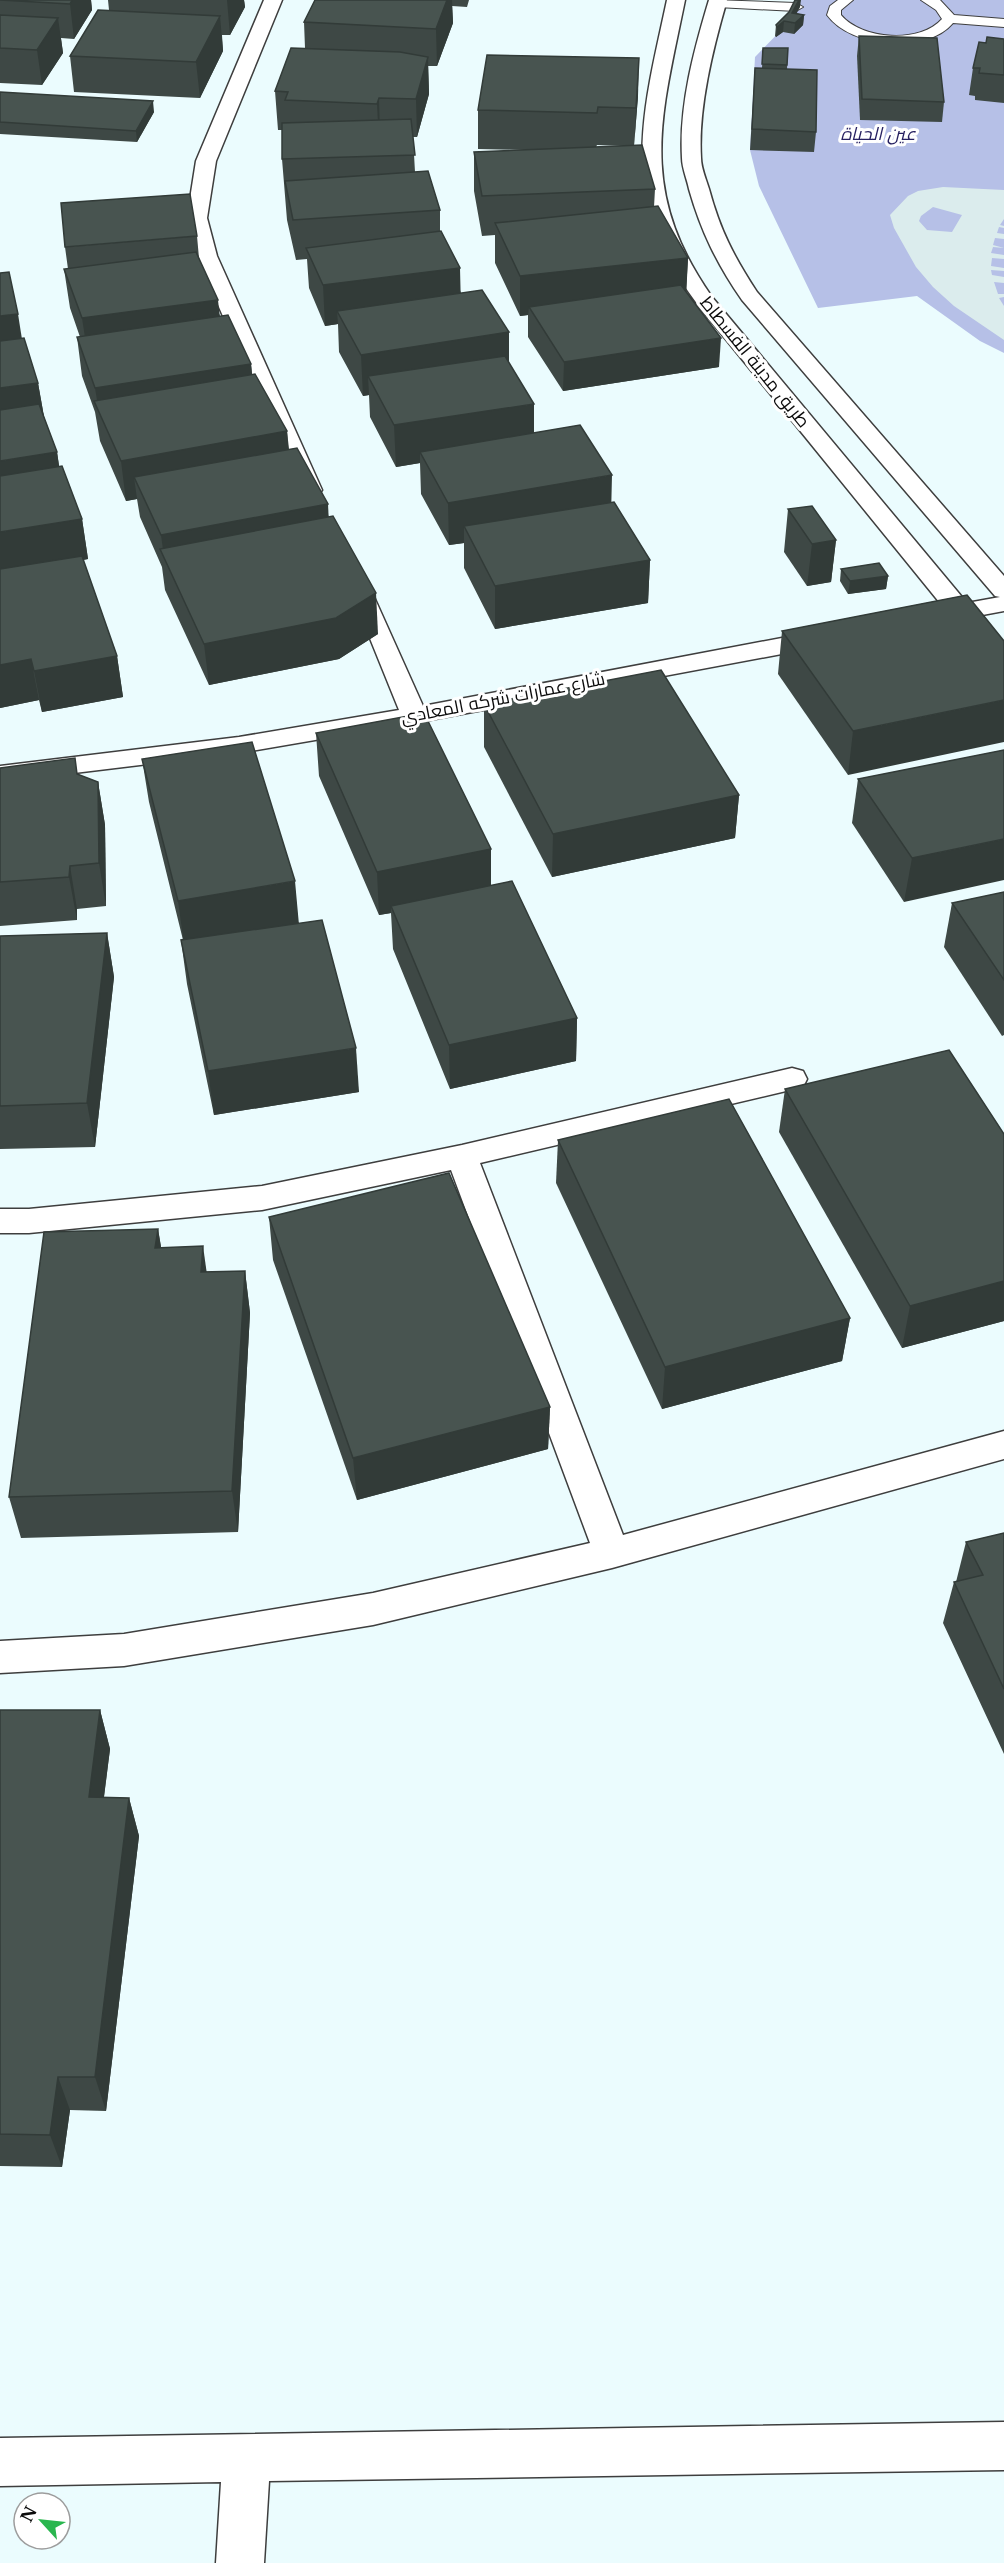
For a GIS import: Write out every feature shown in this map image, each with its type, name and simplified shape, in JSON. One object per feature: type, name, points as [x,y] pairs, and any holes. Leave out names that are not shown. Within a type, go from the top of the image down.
[{"type":"street","points":[[273,0],[206,161],[197,218],[207,256],[318,506]]},
{"type":"street","name":"طريق مدينة الفسطاط","points":[[675,0],[650,140],[650,170],[655,201],[666,234],[682,267],[705,302],[961,612],[1004,669]]},
{"type":"street","name":"طريق مدينة الفسطاط","points":[[718,1],[703,50],[692,129],[691,160],[709,225],[726,260],[749,296],[1004,591]]},
{"type":"street","points":[[348,569],[379,631],[414,715]]},
{"type":"street","points":[[914,621],[1004,604]]},
{"type":"street","name":"شارع عمارات شركه المعادي","points":[[0,774],[239,746],[844,634]]},
{"type":"street","points":[[0,1221],[29,1221],[262,1198],[462,1156],[792,1079]]},
{"type":"street","points":[[462,1156],[612,1553]]},
{"type":"street","points":[[0,1657],[124,1650],[362,1611],[612,1553],[1004,1445]]},
{"type":"street","points":[[0,2462],[1004,2446]]},
{"type":"street","points":[[240,2563],[247,2458]]},
{"type":"lane","points":[[718,1],[819,6],[834,15],[836,21],[843,27],[854,32],[883,38],[915,38],[939,31],[947,26],[949,20],[942,7],[928,0]]},
{"type":"lane","points":[[949,20],[1004,23]]},
{"type":"green space","name":"عين الحياة","points":[[797,0],[1004,0],[1004,353],[980,341],[917,296],[818,308],[759,186],[750,150],[755,57],[788,23]]},
{"type":"shaded area","points":[[943,187],[1004,190],[1004,219],[1000,225],[1004,228],[999,227],[997,233],[1004,234],[1004,239],[995,238],[993,245],[1004,248],[993,247],[991,253],[1004,255],[1004,259],[992,258],[991,266],[1004,268],[1004,271],[991,270],[992,275],[1004,277],[1004,283],[994,282],[998,294],[1004,294],[1004,297],[999,298],[1004,306],[1004,340],[954,306],[916,267],[894,228],[890,215],[908,196],[918,191]],"holes":[[[933,207],[962,215],[952,232],[927,230],[919,221],[921,216]]]},
{"type":"building","points":[[0,0],[72,0],[70,4]]},
{"type":"building","points":[[315,0],[447,0],[436,29],[304,22]]},
{"type":"building","points":[[795,0],[799,0],[792,13],[804,15],[795,23],[784,21],[777,27],[776,25],[789,12]]},
{"type":"building","points":[[98,10],[220,16],[196,62],[70,56]]},
{"type":"building","points":[[0,15],[58,18],[37,50],[0,48]]},
{"type":"building","points":[[859,36],[937,38],[944,102],[862,99]]},
{"type":"building","points":[[987,37],[1004,39],[1004,75],[979,73],[980,68],[973,68],[979,42],[986,43]]},
{"type":"building","points":[[291,48],[400,52],[428,57],[416,99],[379,98],[377,104],[285,100],[288,92],[275,91]]},
{"type":"building","points":[[763,48],[788,48],[787,65],[762,64]]},
{"type":"building","points":[[487,55],[639,58],[636,108],[598,107],[597,113],[478,110]]},
{"type":"building","points":[[755,68],[817,70],[816,132],[752,129]]},
{"type":"building","points":[[0,92],[153,101],[136,131],[0,122]]},
{"type":"building","points":[[411,119],[415,155],[282,159],[282,123]]},
{"type":"building","points":[[642,145],[655,189],[482,196],[474,152]]},
{"type":"building","points":[[428,171],[440,210],[293,220],[285,181]]},
{"type":"building","points":[[190,194],[197,236],[65,247],[61,203]]},
{"type":"building","points":[[658,206],[688,258],[520,276],[495,223]]},
{"type":"building","points":[[441,231],[460,268],[323,285],[306,248]]},
{"type":"building","points":[[196,252],[218,300],[82,318],[64,269]]},
{"type":"building","points":[[9,272],[18,314],[0,316],[0,273]]},
{"type":"building","points":[[681,285],[721,338],[564,362],[529,307]]},
{"type":"building","points":[[482,290],[509,332],[361,355],[337,311]]},
{"type":"building","points":[[228,315],[251,364],[95,388],[77,337]]},
{"type":"building","points":[[24,338],[38,383],[0,388],[0,341]]},
{"type":"building","points":[[505,356],[534,404],[394,425],[368,376]]},
{"type":"building","points":[[255,374],[287,431],[121,461],[94,401]]},
{"type":"building","points":[[39,404],[57,452],[0,461],[0,410]]},
{"type":"building","points":[[580,425],[612,475],[448,503],[420,452]]},
{"type":"building","points":[[297,448],[328,504],[161,535],[134,477]]},
{"type":"building","points":[[62,466],[82,519],[0,532],[0,476]]},
{"type":"building","points":[[614,502],[650,560],[495,586],[464,526]]},
{"type":"building","points":[[812,506],[836,540],[812,544],[788,509]]},
{"type":"building","points":[[333,516],[376,593],[336,618],[204,644],[160,549]]},
{"type":"building","points":[[82,556],[117,656],[34,671],[31,659],[0,665],[0,569]]},
{"type":"building","points":[[879,563],[888,576],[850,581],[841,569]]},
{"type":"building","points":[[967,595],[1004,641],[1004,700],[853,731],[782,631]]},
{"type":"building","points":[[661,670],[739,795],[553,834],[484,704]]},
{"type":"building","points":[[424,713],[491,849],[377,872],[316,733]]},
{"type":"building","points":[[252,742],[295,881],[178,901],[142,759]]},
{"type":"building","points":[[1004,750],[1004,839],[912,858],[858,779]]},
{"type":"building","points":[[75,758],[77,774],[98,782],[99,863],[70,866],[69,877],[0,882],[0,768]]},
{"type":"building","points":[[512,881],[577,1018],[449,1045],[391,906]]},
{"type":"building","points":[[1004,892],[1004,980],[952,903]]},
{"type":"building","points":[[322,920],[356,1048],[208,1071],[181,940]]},
{"type":"building","points":[[107,933],[87,1103],[0,1106],[0,936]]},
{"type":"building","points":[[949,1050],[1004,1134],[1004,1281],[910,1306],[785,1089]]},
{"type":"building","points":[[729,1099],[850,1318],[665,1367],[558,1140]]},
{"type":"building","points":[[449,1173],[550,1407],[353,1458],[269,1217]]},
{"type":"building","points":[[158,1229],[155,1248],[203,1246],[201,1272],[245,1271],[232,1491],[9,1497],[44,1232]]},
{"type":"building","points":[[1004,1533],[1004,1689],[954,1582],[983,1575],[966,1542]]},
{"type":"building","points":[[0,1710],[100,1710],[89,1797],[129,1798],[95,2077],[58,2077],[50,2135],[0,2134]]}]
